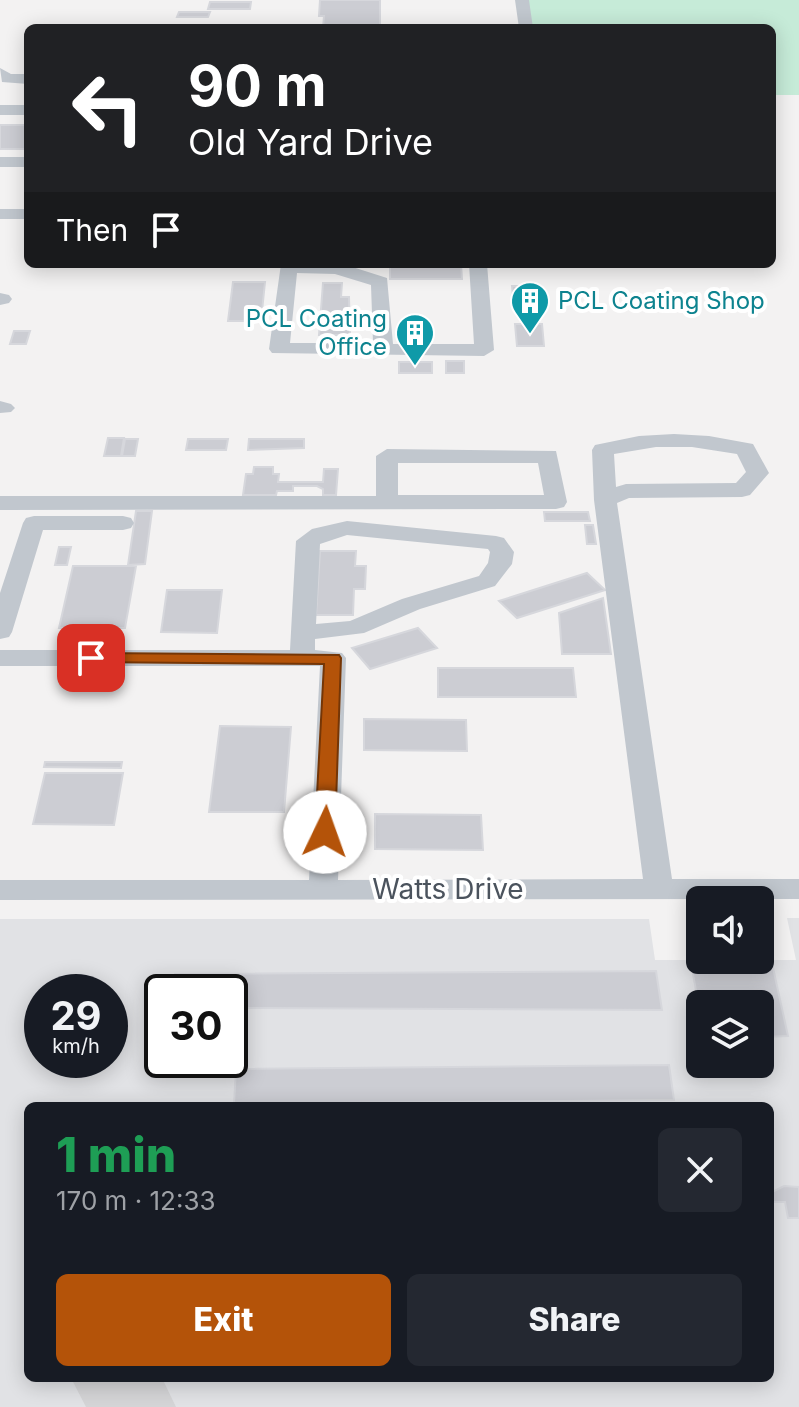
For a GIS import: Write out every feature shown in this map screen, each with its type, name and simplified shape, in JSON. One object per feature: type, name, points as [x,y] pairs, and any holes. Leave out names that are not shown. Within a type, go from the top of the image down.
[{"type":"street","points":[[522,0],[525,24]]},
{"type":"street","points":[[2,74],[24,66]]},
{"type":"street","points":[[2,74],[24,78]]},
{"type":"street","points":[[0,110],[24,110]]},
{"type":"street","points":[[0,162],[24,162]]},
{"type":"street","points":[[0,214],[24,214]]},
{"type":"street","points":[[288,268],[279,349],[484,350],[478,268]]},
{"type":"street","points":[[342,268],[380,282],[383,348]]},
{"type":"street","points":[[605,500],[626,491],[742,490],[758,473],[745,449],[717,442],[637,441],[603,450],[605,500],[656,847],[659,889]]},
{"type":"street","points":[[0,503],[556,502],[548,456],[387,456],[387,502]]},
{"type":"street","points":[[0,632],[34,523],[123,523]]},
{"type":"street","points":[[0,658],[303,646],[411,604],[487,581],[500,564],[502,552],[496,543],[458,538],[419,538],[358,528],[319,533],[308,541],[303,646]]},
{"type":"street","points":[[303,646],[333,658],[323,889]]},
{"type":"street","name":"Watts Drive","points":[[0,890],[799,889]]},
{"type":"shaded area","points":[[787,918],[799,918],[799,1407],[0,1407],[0,919],[649,919],[655,960],[686,960],[686,974],[774,974],[774,960],[796,960]]},
{"type":"green space","points":[[525,0],[799,0],[799,95],[776,95],[776,24],[528,24]]},
{"type":"building","points":[[320,0],[380,0],[380,24],[323,24],[324,16],[319,16]]},
{"type":"building","points":[[210,2],[251,2],[250,9],[208,9]]},
{"type":"building","points":[[179,12],[210,12],[208,17],[177,17]]},
{"type":"building","points":[[0,125],[24,125],[24,149],[0,149]]},
{"type":"building","points":[[390,268],[461,268],[462,279],[390,279]]},
{"type":"building","points":[[233,282],[265,282],[261,321],[228,321]]},
{"type":"building","points":[[323,283],[342,283],[341,297],[349,297],[350,335],[319,335]]},
{"type":"building","name":"PCL Coating Shop","points":[[512,286],[539,286],[542,308],[514,307]]},
{"type":"building","name":"PCL Coating Shop","points":[[515,324],[542,324],[544,346],[517,346]]},
{"type":"building","points":[[14,331],[30,331],[26,344],[10,344]]},
{"type":"building","points":[[446,361],[464,361],[464,373],[446,373]]},
{"type":"building","name":"PCL Coating Office","points":[[399,362],[432,362],[432,373],[399,373]]},
{"type":"building","points":[[108,438],[124,438],[121,456],[104,456]]},
{"type":"building","points":[[125,439],[138,439],[135,456],[122,456]]},
{"type":"building","points":[[188,439],[228,439],[226,450],[186,450]]},
{"type":"building","points":[[249,439],[304,439],[304,448],[248,450]]},
{"type":"building","points":[[254,467],[273,467],[273,474],[279,474],[278,482],[323,482],[324,469],[338,469],[336,495],[323,495],[323,489],[317,486],[293,486],[293,491],[277,491],[276,495],[243,495],[246,474],[253,474]]},
{"type":"building","points":[[136,511],[152,511],[145,564],[128,565]]},
{"type":"building","points":[[544,512],[588,512],[590,521],[545,521]]},
{"type":"building","points":[[585,525],[593,525],[596,544],[587,544]]},
{"type":"building","points":[[59,547],[71,547],[67,565],[55,565]]},
{"type":"building","points":[[320,551],[356,551],[355,566],[366,566],[365,589],[354,589],[353,615],[316,615]]},
{"type":"building","points":[[73,566],[136,566],[125,628],[59,628]]},
{"type":"building","points":[[587,573],[605,590],[517,618],[499,601]]},
{"type":"building","points":[[167,590],[222,590],[217,633],[161,632]]},
{"type":"building","points":[[603,598],[611,654],[562,654],[559,613]]},
{"type":"building","points":[[418,628],[437,648],[370,669],[352,648]]},
{"type":"building","points":[[438,668],[573,668],[576,697],[438,697]]},
{"type":"building","points":[[364,719],[466,720],[467,751],[364,750]]},
{"type":"building","points":[[220,726],[291,727],[284,812],[209,812]]},
{"type":"building","points":[[45,762],[122,762],[121,768],[44,767]]},
{"type":"building","points":[[45,773],[123,773],[114,825],[33,824]]},
{"type":"building","points":[[375,814],[481,815],[483,850],[375,849]]},
{"type":"building","points":[[656,971],[662,1010],[248,1008],[248,974],[175,974]]},
{"type":"building","points":[[774,972],[788,1036],[774,1036],[774,990],[696,990],[693,974]]},
{"type":"building","points":[[669,1065],[674,1100],[454,1102],[234,1102],[235,1078],[248,1078],[248,1069]]},
{"type":"building","points":[[784,1186],[799,1187],[799,1218],[788,1218],[785,1202],[774,1202],[774,1191]]},
{"type":"taxiway","points":[[116,1382],[134,1407]]},
{"type":"place","name":"PCL Coating Shop","points":[[530,335]]},
{"type":"place","name":"PCL Coating Office","points":[[415,367]]},
{"type":"route","points":[[91,658],[333,658],[325,832]]}]
